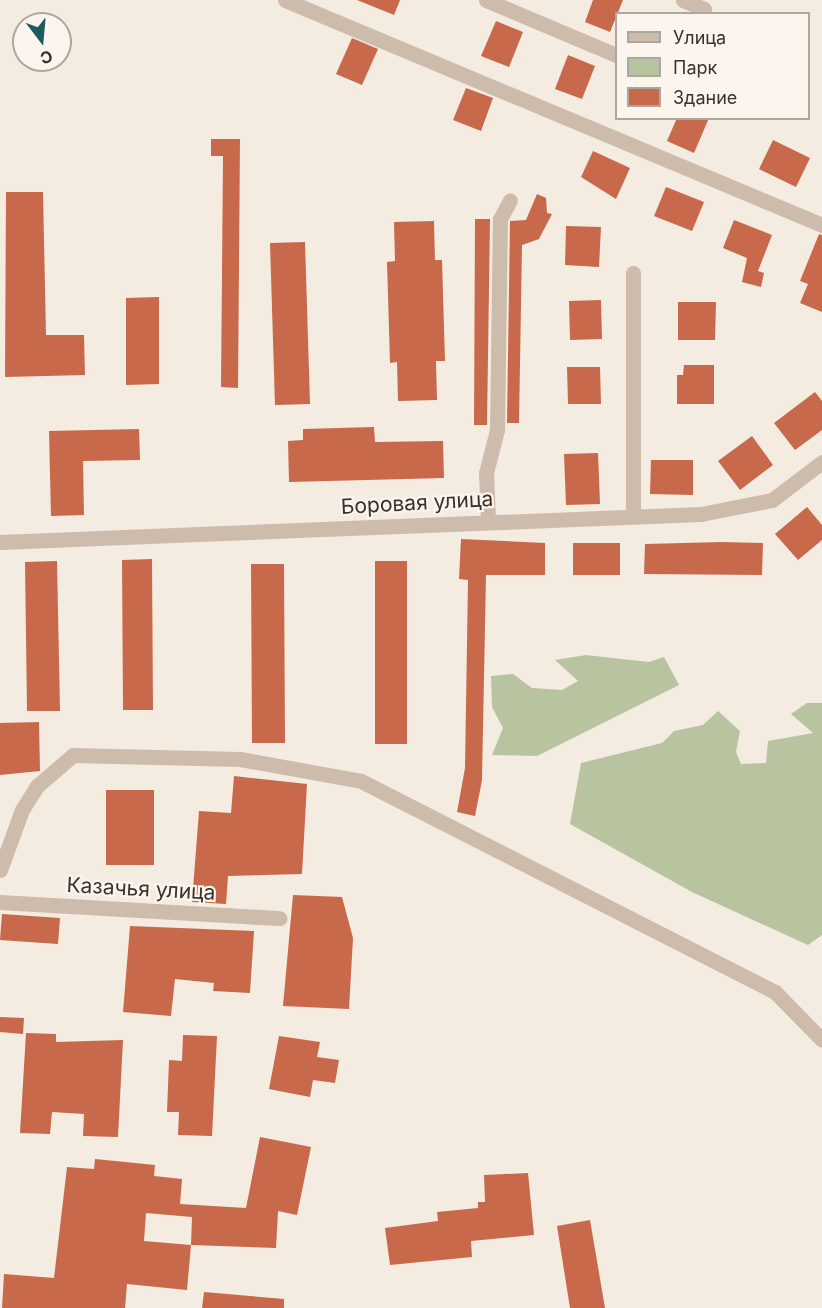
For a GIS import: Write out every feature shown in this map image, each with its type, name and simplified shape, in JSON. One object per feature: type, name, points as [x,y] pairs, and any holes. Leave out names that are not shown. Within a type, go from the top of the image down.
[{"type":"street","points":[[285,0],[822,225]]},
{"type":"street","points":[[486,0],[615,56]]},
{"type":"street","points":[[683,0],[704,8]]},
{"type":"street","points":[[488,520],[486,473],[497,430],[500,219],[510,201]]},
{"type":"street","points":[[633,273],[633,516]]},
{"type":"street","name":"Боровая улица","points":[[0,542],[488,520],[633,516],[757,507],[822,462]]},
{"type":"street","points":[[0,870],[22,810],[37,786],[73,755],[240,759],[361,781],[775,992],[822,1040]]},
{"type":"street","name":"Казачья улица","points":[[0,902],[280,918]]},
{"type":"green space","points":[[586,655],[649,662],[664,657],[679,685],[537,756],[492,755],[503,728],[492,707],[491,676],[513,674],[532,688],[562,690],[578,681],[555,660]]},
{"type":"green space","points":[[807,703],[822,703],[822,935],[808,945],[692,892],[570,824],[581,763],[662,743],[674,731],[703,725],[718,711],[740,731],[736,752],[741,764],[766,763],[768,741],[813,733],[791,714]]},
{"type":"building","points":[[357,0],[400,0],[394,15]]},
{"type":"building","points":[[593,0],[623,0],[618,12],[615,12],[615,20],[610,32],[585,22]]},
{"type":"building","points":[[496,21],[523,32],[509,67],[481,56]]},
{"type":"building","points":[[352,38],[378,49],[362,85],[336,74]]},
{"type":"building","points":[[568,55],[595,66],[582,99],[555,89]]},
{"type":"building","points":[[466,88],[493,98],[481,131],[453,120]]},
{"type":"building","points":[[676,120],[708,120],[694,153],[667,141]]},
{"type":"building","points":[[211,139],[240,139],[238,388],[221,387],[223,156],[211,156]]},
{"type":"building","points":[[773,140],[810,158],[796,187],[759,169]]},
{"type":"building","points":[[593,151],[630,168],[616,199],[581,177]]},
{"type":"building","points":[[666,187],[704,202],[692,231],[654,216]]},
{"type":"building","points":[[6,192],[43,192],[46,335],[84,335],[85,375],[5,377]]},
{"type":"building","points":[[537,194],[546,198],[547,213],[552,214],[539,239],[522,245],[519,423],[507,423],[510,221],[526,220]]},
{"type":"building","points":[[475,219],[490,219],[487,425],[474,425]]},
{"type":"building","points":[[734,220],[772,235],[758,271],[764,273],[761,287],[742,282],[747,258],[723,248]]},
{"type":"building","points":[[434,221],[435,260],[442,260],[445,361],[436,361],[437,400],[398,401],[397,362],[390,363],[387,262],[395,261],[394,222]]},
{"type":"building","points":[[566,226],[601,227],[599,267],[565,265]]},
{"type":"building","points":[[819,234],[822,235],[822,312],[800,303],[808,284],[800,281]]},
{"type":"building","points":[[305,242],[310,404],[275,405],[270,243]]},
{"type":"building","points":[[159,297],[159,384],[126,385],[126,298]]},
{"type":"building","points":[[601,300],[602,339],[570,340],[569,301]]},
{"type":"building","points":[[678,302],[716,302],[715,340],[678,340]]},
{"type":"building","points":[[684,365],[714,365],[714,404],[677,404],[677,375],[683,375]]},
{"type":"building","points":[[567,367],[600,367],[601,404],[568,404]]},
{"type":"building","points":[[815,392],[822,401],[822,430],[795,450],[774,423]]},
{"type":"building","points":[[374,427],[375,442],[443,441],[444,478],[289,482],[288,441],[303,440],[303,429]]},
{"type":"building","points":[[139,429],[140,460],[83,461],[84,515],[51,516],[49,431]]},
{"type":"building","points":[[752,436],[773,465],[740,490],[718,461]]},
{"type":"building","points":[[598,453],[600,504],[566,505],[564,454]]},
{"type":"building","points":[[651,460],[693,460],[693,495],[650,494]]},
{"type":"building","points":[[807,507],[822,525],[822,540],[798,560],[775,534]]},
{"type":"building","points":[[461,539],[545,543],[545,575],[486,575],[482,780],[475,816],[457,812],[465,768],[468,580],[459,579]]},
{"type":"building","points":[[573,543],[620,543],[620,575],[573,575]]},
{"type":"building","points":[[763,543],[762,575],[644,574],[645,544]]},
{"type":"building","points":[[152,559],[153,710],[123,710],[122,560]]},
{"type":"building","points":[[57,561],[60,711],[27,711],[25,562]]},
{"type":"building","points":[[375,561],[407,561],[407,744],[375,744]]},
{"type":"building","points":[[251,564],[284,564],[285,743],[252,743]]},
{"type":"building","points":[[39,722],[40,771],[0,775],[0,723]]},
{"type":"building","points":[[234,776],[307,784],[302,874],[228,876],[226,904],[192,902],[199,811],[231,813]]},
{"type":"building","points":[[106,790],[154,790],[154,865],[106,865]]},
{"type":"building","points":[[293,895],[342,897],[353,938],[349,1009],[283,1006]]},
{"type":"building","points":[[2,914],[60,918],[58,944],[0,940]]},
{"type":"building","points":[[130,926],[254,931],[250,993],[213,991],[214,983],[175,979],[171,1016],[123,1012]]},
{"type":"building","points":[[0,1017],[24,1018],[23,1034],[0,1032]]},
{"type":"building","points":[[26,1033],[56,1034],[56,1042],[123,1040],[118,1137],[83,1136],[84,1114],[52,1112],[50,1134],[20,1133]]},
{"type":"building","points":[[183,1035],[217,1036],[212,1136],[178,1135],[179,1112],[167,1112],[169,1060],[182,1061]]},
{"type":"building","points":[[279,1036],[320,1042],[317,1057],[339,1060],[335,1083],[313,1080],[310,1097],[269,1089]]},
{"type":"building","points":[[260,1137],[311,1147],[297,1215],[278,1211],[276,1248],[191,1245],[187,1290],[127,1284],[125,1308],[2,1308],[4,1274],[54,1278],[67,1167],[94,1169],[95,1159],[155,1165],[154,1176],[182,1179],[180,1204],[246,1208]],"holes":[[[146,1213],[192,1217],[191,1245],[144,1241]]]},
{"type":"building","points":[[528,1173],[534,1235],[471,1241],[472,1257],[390,1265],[385,1228],[438,1221],[437,1212],[478,1208],[478,1202],[485,1202],[484,1175]]},
{"type":"building","points":[[590,1220],[605,1308],[570,1308],[557,1226]]},
{"type":"building","points":[[204,1292],[284,1299],[284,1308],[202,1308]]}]
